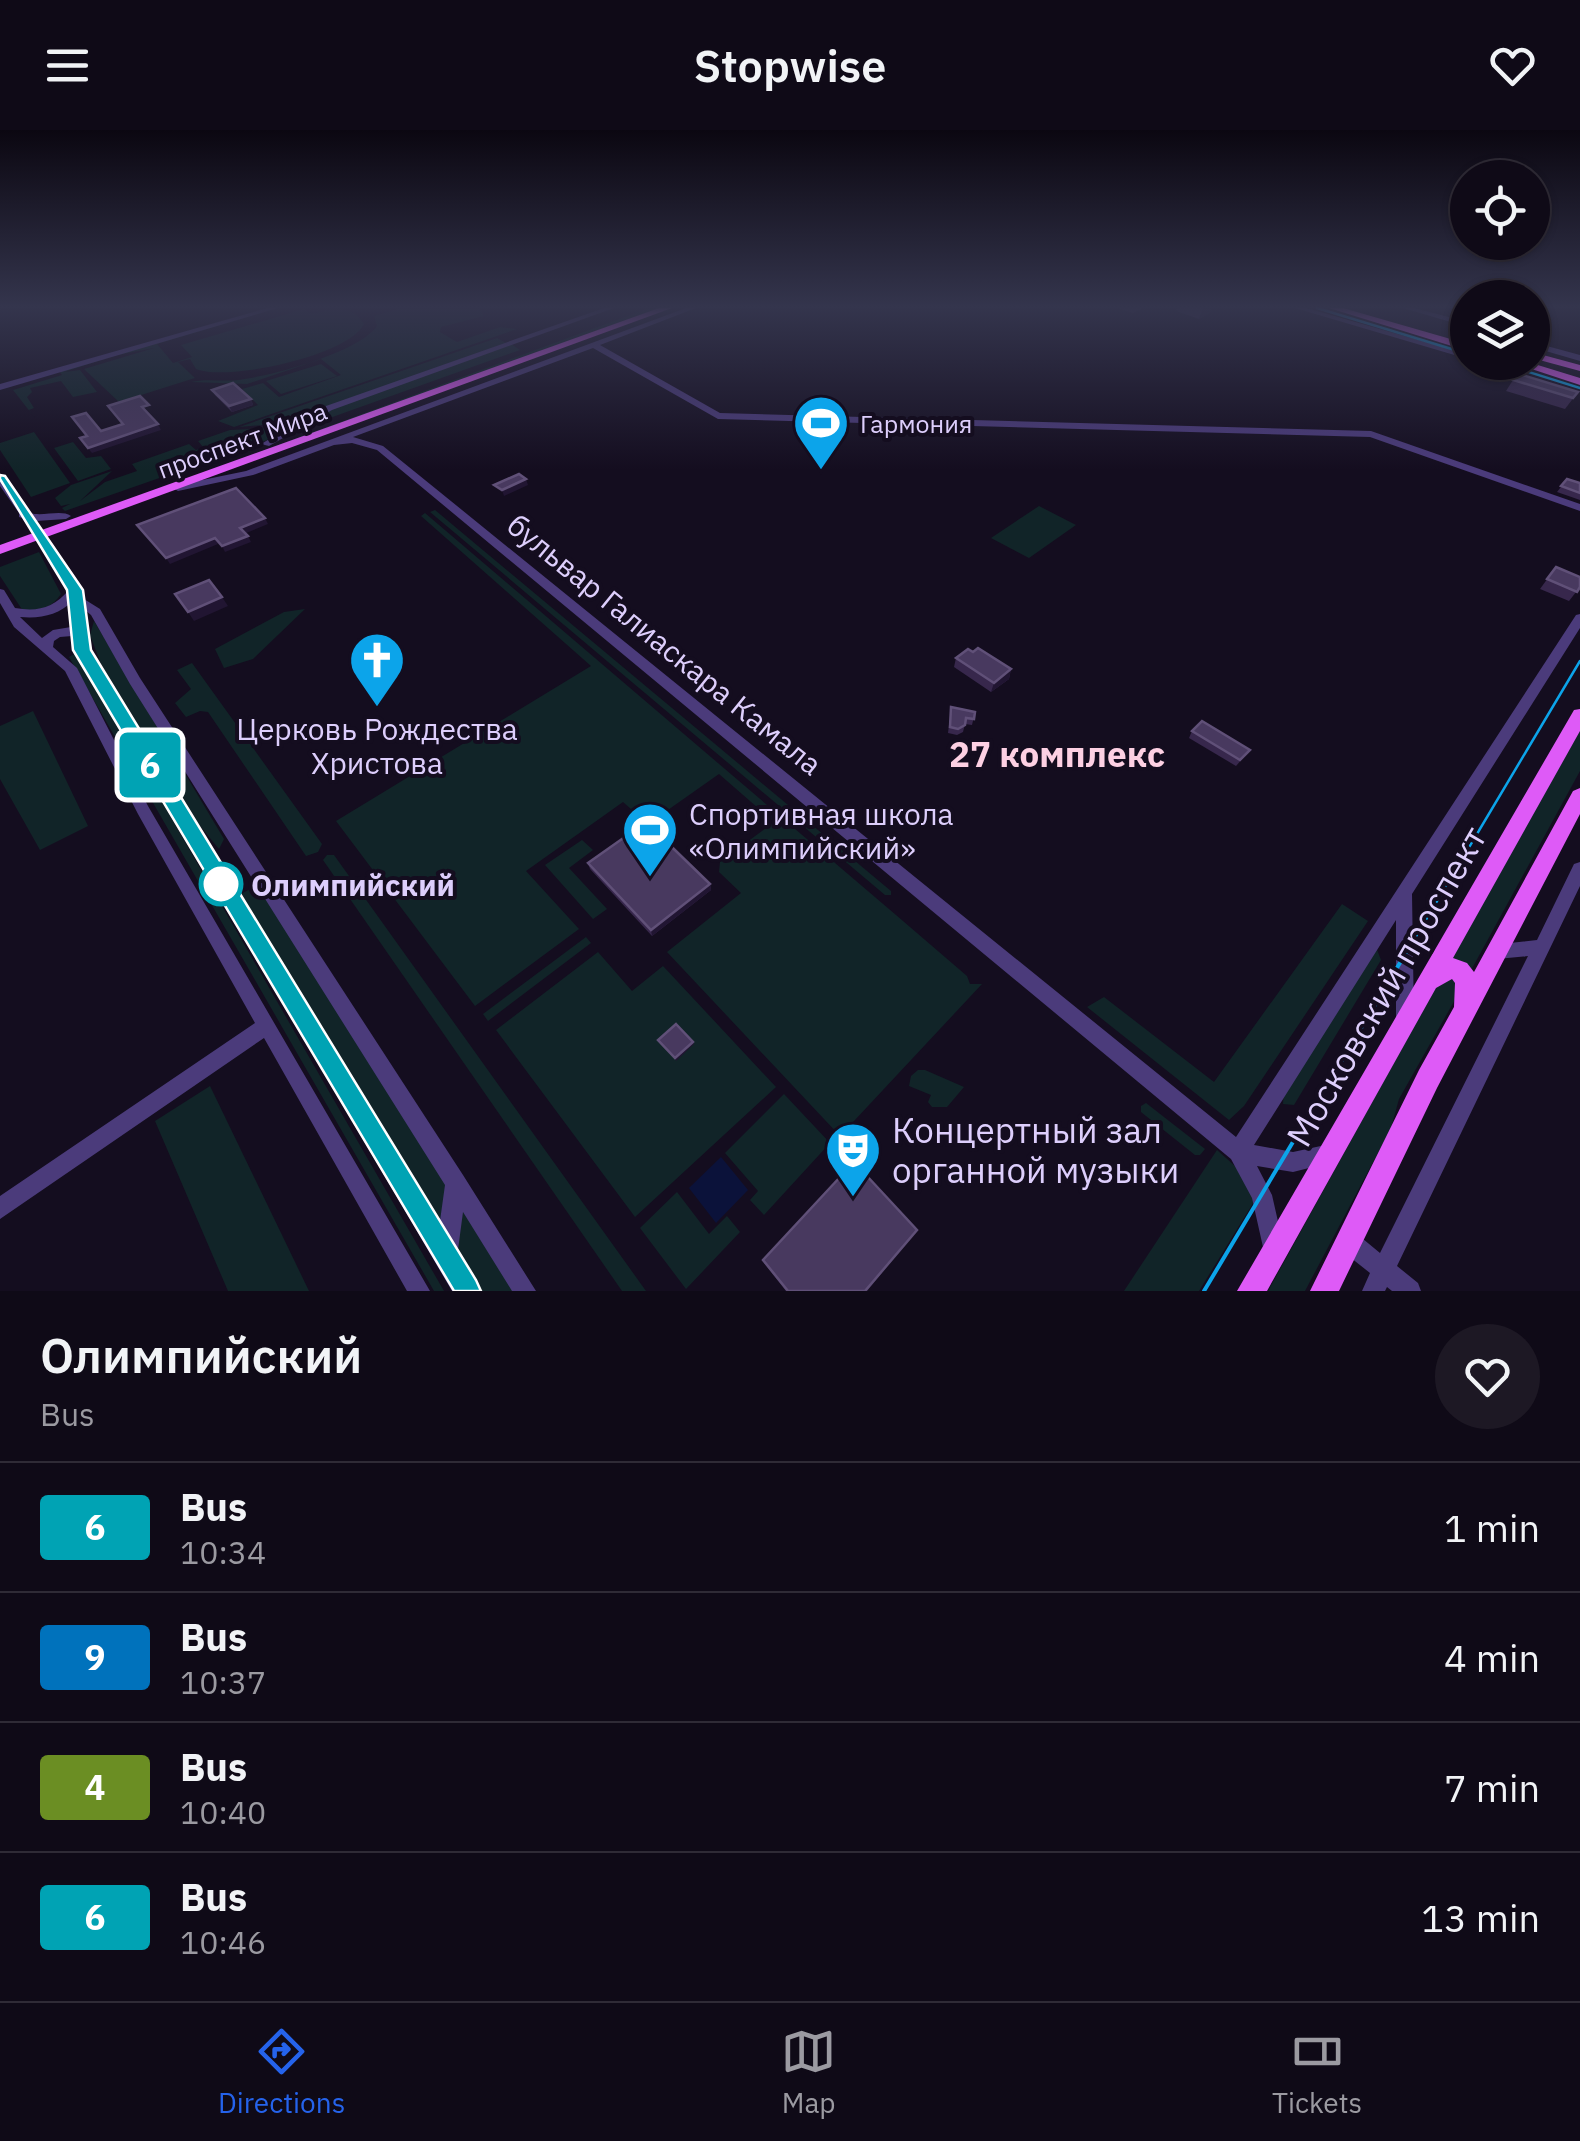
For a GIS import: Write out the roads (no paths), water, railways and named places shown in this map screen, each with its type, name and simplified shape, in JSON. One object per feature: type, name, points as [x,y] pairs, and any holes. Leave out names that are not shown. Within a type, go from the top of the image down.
[{"type":"main road","name":"проспект Мира","points":[[0,540],[31,526],[173,484],[266,444],[493,362]]},
{"type":"main road","name":"проспект Мира","points":[[0,550],[31,526],[173,484],[519,362]]},
{"type":"main road","points":[[1550,366],[1576,372],[1565,364],[1580,368]]},
{"type":"main road","points":[[1550,367],[1580,382]]},
{"type":"main road","name":"Московский проспект","points":[[1251,1291],[1580,715]]},
{"type":"main road","points":[[1324,1291],[1465,1010],[1580,796]]},
{"type":"main road","points":[[1426,984],[1447,967],[1459,970],[1466,980],[1465,1010]]},
{"type":"street","points":[[0,387],[86,362]]},
{"type":"street","points":[[266,444],[328,408],[457,362]]},
{"type":"street","points":[[173,484],[228,479],[544,362]]},
{"type":"street","points":[[624,362],[718,416],[1370,434],[1580,508]]},
{"type":"street","points":[[410,413],[446,389]]},
{"type":"street","points":[[331,442],[352,440],[380,448],[378,430],[387,422]]},
{"type":"street","name":"бульвар Галиаскара Камала","points":[[380,448],[1238,1152],[1266,1206],[1273,1254]]},
{"type":"street","points":[[0,479],[77,595],[96,612],[136,681],[525,1291]]},
{"type":"street","points":[[0,594],[18,624],[66,662],[81,687],[143,810],[418,1291]]},
{"type":"street","points":[[10,611],[45,614],[77,595]]},
{"type":"street","points":[[77,595],[77,631],[82,650],[465,1291]]},
{"type":"street","points":[[1238,1152],[1580,618]]},
{"type":"street","points":[[47,647],[56,633],[77,631]]},
{"type":"street","points":[[1373,1291],[1580,869]]},
{"type":"street","points":[[1404,891],[1406,1019]]},
{"type":"street","points":[[1497,951],[1542,947]]},
{"type":"street","points":[[0,1208],[265,1028]]},
{"type":"street","name":"бульвар Галиаскара Камала","points":[[1238,1152],[1294,1162],[1330,1154]]},
{"type":"street","points":[[446,1258],[456,1182]]},
{"type":"street","points":[[1349,1242],[1410,1291]]},
{"type":"tram line","points":[[1550,379],[1580,388]]},
{"type":"tram line","points":[[1412,943],[1580,661]]},
{"type":"tram line","points":[[1204,1291],[1413,941]]},
{"type":"place","name":"Гармония","points":[[821,472]]},
{"type":"place","name":"Церковь Рождества Христова","points":[[377,709]]},
{"type":"place","name":"Спортивная школа «Олимпийский»","points":[[650,879]]},
{"type":"place","name":"Олимпийский","points":[[221,884]]},
{"type":"place","name":"Концертный зал органной музыки","points":[[853,1199]]},
{"type":"district","name":"27 комплекс","points":[[1057,754]]}]
